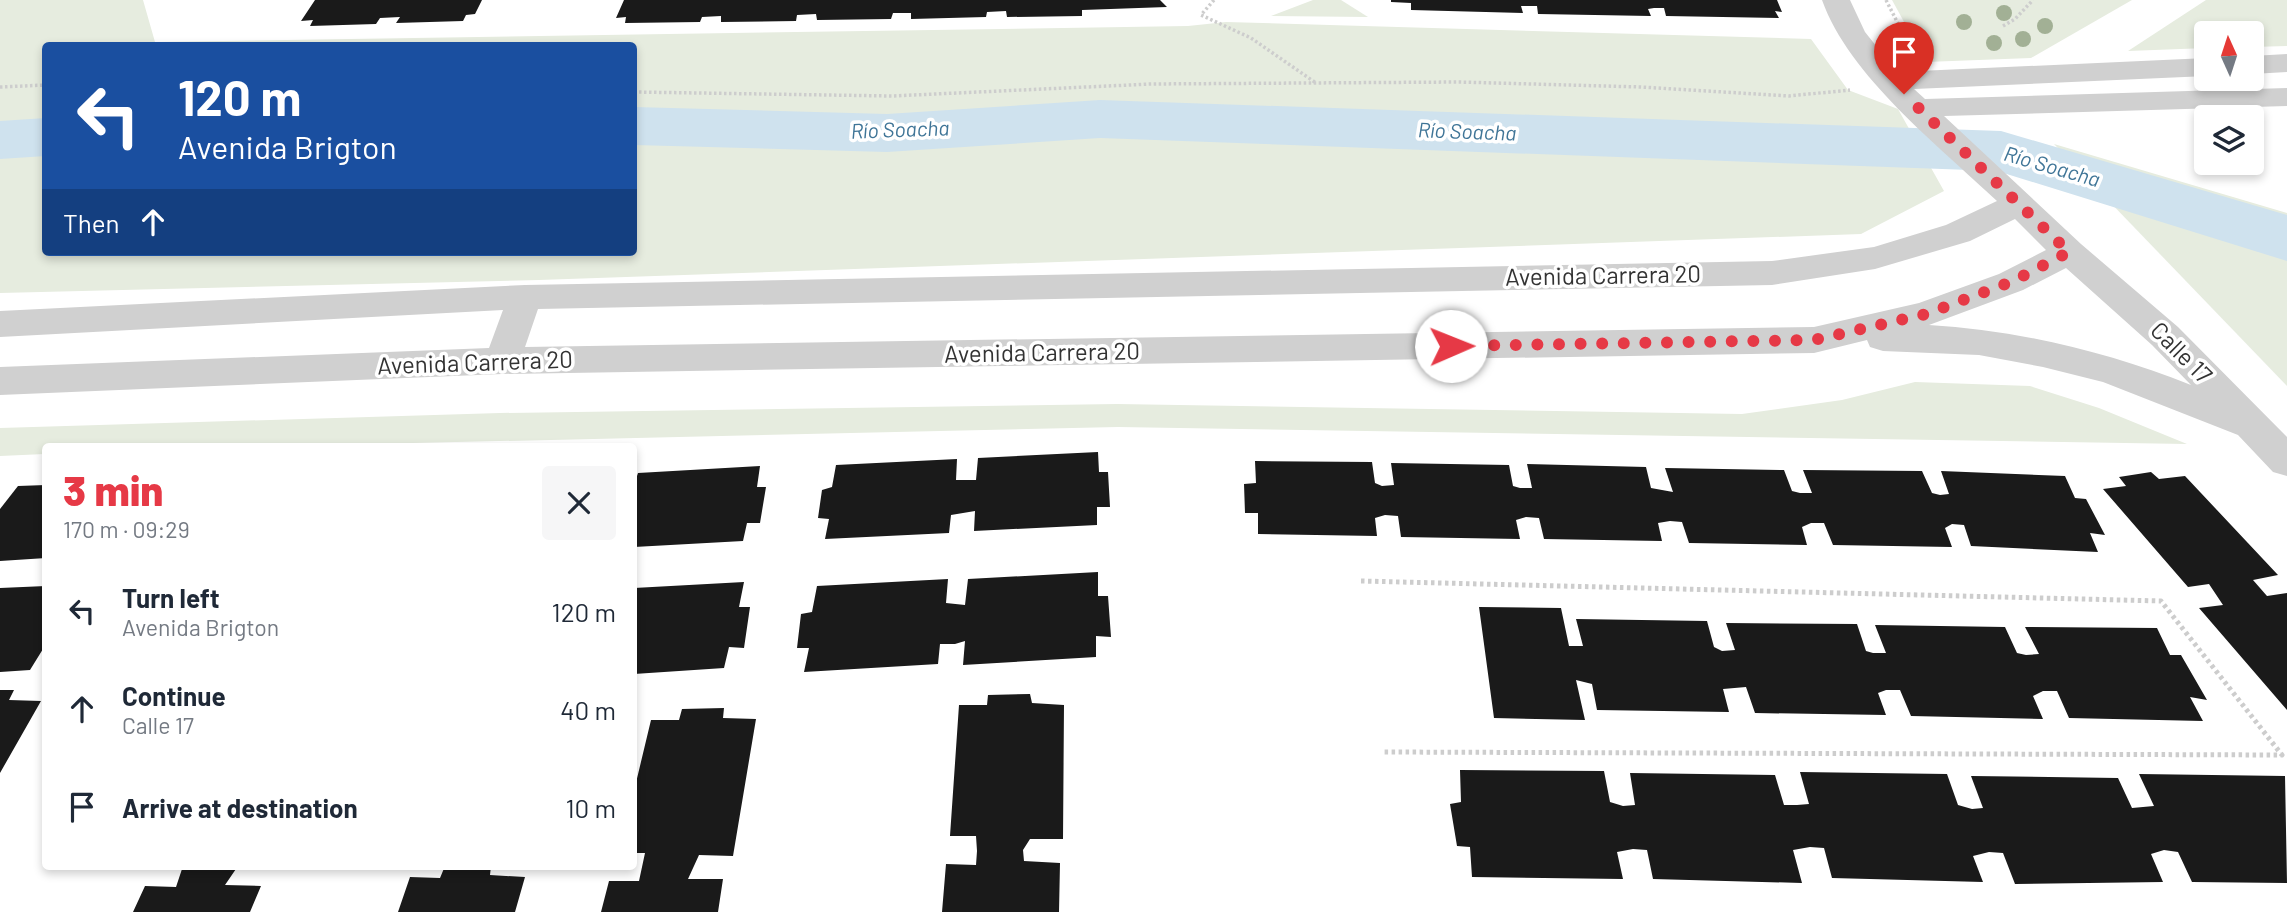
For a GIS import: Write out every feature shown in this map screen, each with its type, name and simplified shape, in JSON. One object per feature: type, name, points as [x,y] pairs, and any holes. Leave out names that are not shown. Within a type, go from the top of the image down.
[{"type":"street","points":[[1836,0],[1840,12],[1855,35],[1889,81],[1929,118],[2287,97]]},
{"type":"street","points":[[2264,64],[2287,63]]},
{"type":"street","points":[[1889,81],[2194,68]]},
{"type":"street","name":"Calle 17","points":[[1929,118],[2069,252],[2165,336],[2287,461]]},
{"type":"street","name":"Avenida Carrera 20","points":[[0,324],[525,297],[1772,273],[1875,258],[1958,233],[2018,204]]},
{"type":"street","name":"Avenida Carrera 20","points":[[0,381],[502,361],[1814,340],[1926,314],[2011,282],[2069,252]]},
{"type":"street","points":[[502,361],[525,297]]},
{"type":"street","points":[[1814,340],[1914,337],[2022,349],[2136,379],[2255,427]]},
{"type":"path","points":[[1214,0],[1200,15],[1251,38],[1317,83]]},
{"type":"path","points":[[2003,26],[2015,19],[2033,0]]},
{"type":"path","points":[[637,92],[892,96],[1151,84],[1460,82],[1641,86],[1789,96],[1848,90],[1889,81]]},
{"type":"path","points":[[0,87],[42,85]]},
{"type":"path","points":[[1361,581],[2161,601],[2282,755],[1383,752]]},
{"type":"shaded area","points":[[0,0],[143,0],[155,42],[1188,26],[1226,22],[1811,39],[1848,90],[1898,109],[1944,191],[1861,234],[539,280],[0,293]]},
{"type":"shaded area","points":[[1313,0],[1341,0],[1368,17],[1271,16]]},
{"type":"shaded area","points":[[1892,0],[2132,0],[2031,58],[1926,62]]},
{"type":"shaded area","points":[[2206,0],[2287,0],[2287,46],[2264,47],[2264,21],[2194,21],[2194,48],[2128,51]]},
{"type":"shaded area","points":[[2054,144],[2287,213],[2287,386]]},
{"type":"shaded area","points":[[1915,382],[2030,386],[2099,408],[2187,444],[1118,427],[415,443],[42,443],[42,454],[0,456],[0,428],[500,413],[1117,404],[1742,414],[1842,400]]},
{"type":"building","points":[[315,0],[482,0],[475,14],[466,15],[463,21],[396,23],[400,17],[380,18],[376,24],[310,26],[313,20],[301,21]]},
{"type":"building","points":[[624,0],[1160,0],[1167,7],[1082,10],[1082,16],[1007,17],[1006,11],[987,12],[986,17],[911,19],[911,13],[893,13],[891,19],[817,20],[816,14],[797,15],[796,21],[721,22],[721,16],[702,17],[700,22],[625,23],[626,17],[616,18]]},
{"type":"building","points":[[1391,0],[1777,0],[1782,12],[1775,11],[1779,18],[1666,16],[1664,8],[1648,9],[1651,16],[1538,14],[1537,6],[1521,6],[1523,13],[1411,10],[1411,3]]},
{"type":"building","points":[[1098,452],[1099,472],[1108,472],[1110,507],[1097,507],[1097,525],[974,531],[975,511],[951,515],[949,533],[825,539],[829,519],[818,518],[822,490],[832,487],[836,465],[957,459],[956,480],[976,480],[978,458]]},
{"type":"building","points":[[1255,461],[1372,462],[1375,483],[1382,486],[1394,485],[1391,463],[1509,465],[1513,486],[1520,488],[1532,488],[1527,464],[1646,467],[1651,488],[1673,492],[1665,468],[1784,470],[1792,491],[1800,493],[1812,493],[1803,470],[1922,471],[1932,493],[1940,495],[1949,494],[1941,471],[2065,476],[2075,498],[2086,499],[2105,535],[2090,533],[2098,552],[1971,546],[1964,525],[1952,524],[1945,528],[1952,547],[1833,545],[1824,523],[1811,523],[1802,527],[1807,545],[1689,543],[1682,522],[1670,521],[1658,523],[1662,541],[1544,539],[1539,518],[1526,517],[1516,520],[1520,539],[1401,537],[1398,516],[1385,515],[1375,518],[1377,536],[1258,534],[1258,513],[1245,513],[1244,484],[1256,483]]},
{"type":"building","points":[[760,466],[757,487],[766,487],[760,523],[747,523],[743,541],[637,547],[638,473]]},
{"type":"building","points":[[2151,472],[2159,479],[2185,476],[2278,575],[2253,580],[2267,596],[2287,593],[2287,710],[2199,608],[2223,605],[2209,584],[2188,587],[2103,489],[2126,486],[2119,477]]},
{"type":"building","points":[[42,485],[42,558],[0,561],[0,509],[18,486]]},
{"type":"building","points":[[1098,572],[1098,596],[1108,596],[1111,637],[1096,636],[1096,657],[963,665],[965,641],[940,644],[938,664],[804,672],[809,648],[797,648],[801,614],[812,612],[817,586],[948,579],[946,603],[965,605],[968,579]]},
{"type":"building","points":[[744,582],[739,607],[750,607],[744,648],[729,647],[724,668],[637,674],[637,588]]},
{"type":"building","points":[[42,586],[42,651],[30,670],[0,672],[0,588]]},
{"type":"building","points":[[1479,607],[1561,608],[1569,646],[1583,646],[1576,619],[1707,621],[1714,647],[1722,651],[1735,650],[1726,623],[1857,624],[1866,651],[1873,653],[1886,653],[1875,625],[2005,627],[2017,653],[2026,655],[2039,654],[2025,627],[2157,628],[2170,655],[2181,655],[2207,700],[2190,697],[2203,721],[2069,718],[2057,691],[2043,691],[2033,696],[2043,719],[1911,716],[1900,690],[1878,693],[1886,715],[1755,713],[1746,687],[1723,689],[1729,712],[1597,710],[1592,684],[1576,680],[1585,720],[1494,718]]},
{"type":"building","points":[[0,690],[14,690],[9,700],[41,701],[0,773]]},
{"type":"building","points":[[1030,694],[1032,703],[1064,705],[1063,839],[1030,839],[1023,850],[1024,861],[1060,863],[1059,912],[942,912],[946,864],[976,865],[976,836],[950,836],[959,705],[987,705],[988,695]]},
{"type":"building","points":[[724,708],[723,718],[756,719],[733,856],[699,855],[688,879],[723,879],[718,912],[601,912],[609,881],[639,881],[645,853],[637,853],[637,778],[651,720],[679,720],[682,709]]},
{"type":"building","points":[[1460,770],[1604,771],[1610,802],[1623,806],[1635,805],[1630,773],[1775,775],[1784,805],[1809,804],[1800,772],[1947,774],[1958,805],[1972,809],[1983,808],[1971,776],[2118,778],[2132,808],[2154,806],[2139,774],[2285,776],[2287,883],[2192,882],[2178,852],[2164,850],[2151,854],[2163,882],[2015,884],[2003,853],[1989,852],[1973,856],[1983,882],[1832,878],[1824,848],[1810,847],[1793,850],[1802,883],[1653,879],[1647,850],[1633,849],[1617,852],[1623,879],[1472,877],[1470,847],[1457,846],[1450,804],[1461,802]]},
{"type":"building","points":[[182,870],[235,870],[225,885],[261,886],[250,912],[133,912],[145,886],[176,887]]},
{"type":"building","points":[[443,870],[491,870],[490,875],[525,877],[515,912],[398,912],[410,877],[440,878]]},
{"type":"waterway","name":"Río Soacha","points":[[637,126],[887,133],[1100,119],[2001,151],[2287,238]]},
{"type":"waterway","name":"Río Soacha","points":[[0,140],[42,137]]},
{"type":"route","points":[[1451,346],[1814,340],[1926,314],[2011,282],[2069,252],[1904,94]]}]
